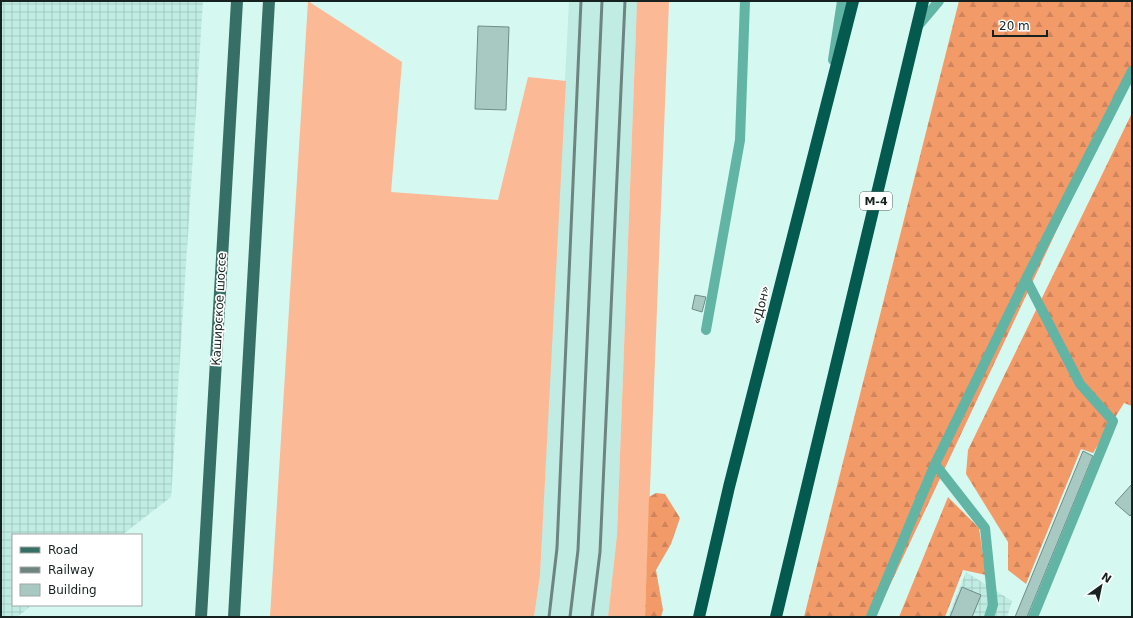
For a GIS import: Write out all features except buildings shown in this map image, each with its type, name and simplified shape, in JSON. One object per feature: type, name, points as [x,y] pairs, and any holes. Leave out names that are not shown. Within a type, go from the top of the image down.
[{"type":"highway","name":"«Дон»","points":[[699,617],[729,487],[853,1]]},
{"type":"highway","name":"М-4","points":[[776,617],[923,1]]},
{"type":"main road","name":"Каширское шоссе","points":[[202,617],[237,1]]},
{"type":"main road","points":[[234,617],[269,1]]},
{"type":"lane","points":[[706,330],[740,140],[745,1]]},
{"type":"lane","points":[[826,106],[842,1]]},
{"type":"lane","points":[[917,27],[939,1]]},
{"type":"lane","points":[[871,617],[935,464],[1026,279],[1132,71]]},
{"type":"lane","points":[[1026,279],[1080,384],[1113,421],[1033,617]]},
{"type":"lane","points":[[935,464],[985,528],[993,605],[989,617]]},
{"type":"shaded area","points":[[1,1],[203,1],[171,497],[123,534],[12,534],[12,606],[31,606],[17,617],[1,617]]},
{"type":"shaded area","points":[[308,1],[402,62],[391,192],[498,200],[528,77],[566,81],[540,576],[534,617],[270,617]]},
{"type":"shaded area","points":[[569,1],[637,1],[617,535],[608,617],[534,617],[540,576]]},
{"type":"shaded area","points":[[637,1],[669,1],[645,617],[608,617],[617,535]]},
{"type":"shaded area","points":[[966,572],[1012,601],[1007,617],[948,617]]},
{"type":"green space","points":[[959,1],[1132,1],[1132,70],[875,617],[804,617]]},
{"type":"green space","points":[[1132,113],[1132,406],[1124,403],[1093,453],[1081,449],[1026,584],[1008,570],[1008,542],[966,474],[968,450]]},
{"type":"green space","points":[[656,493],[665,494],[680,518],[671,544],[656,570],[663,610],[661,617],[645,617],[649,497]]},
{"type":"green space","points":[[948,497],[979,528],[986,575],[963,570],[945,617],[899,617]]},
{"type":"railway","points":[[549,617],[557,548],[581,1]]},
{"type":"railway","points":[[570,617],[578,550],[602,1]]},
{"type":"railway","points":[[592,617],[600,552],[625,1]]}]
